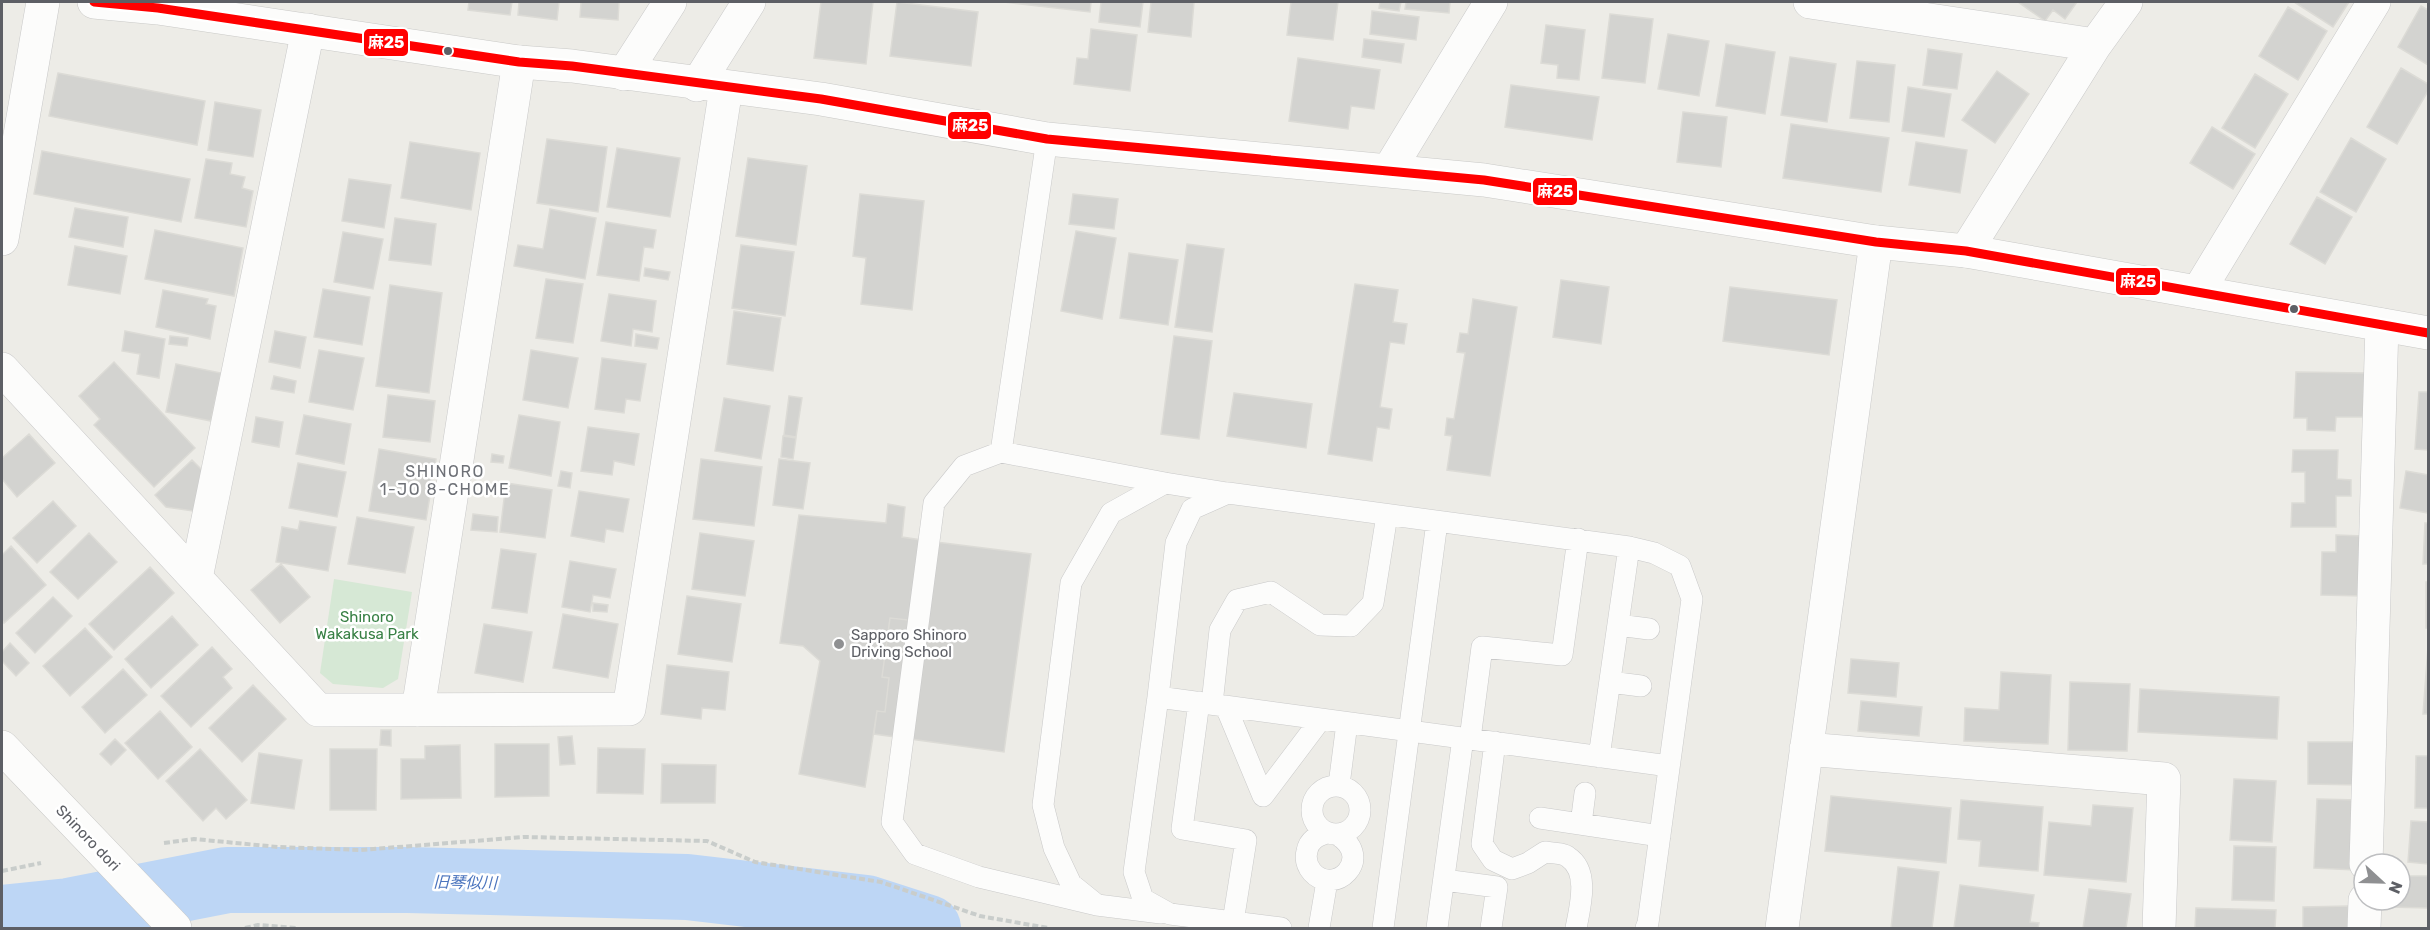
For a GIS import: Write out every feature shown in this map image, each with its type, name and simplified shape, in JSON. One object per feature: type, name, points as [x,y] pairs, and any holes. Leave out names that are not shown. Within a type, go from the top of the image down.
[{"type":"street","points":[[2,239],[43,2]]},
{"type":"street","points":[[94,2],[158,8],[519,62],[572,66],[821,99],[1047,139],[1484,180],[1876,242],[1966,251],[2428,333]]},
{"type":"street","points":[[624,74],[670,2]]},
{"type":"street","points":[[2,369],[318,710],[629,709],[712,86],[750,2]]},
{"type":"street","points":[[1389,170],[1491,2]]},
{"type":"street","points":[[1966,251],[2096,45],[2126,2]]},
{"type":"street","points":[[2198,292],[2374,2]]},
{"type":"street","points":[[1827,3],[2096,45]]},
{"type":"street","points":[[196,578],[308,30]]},
{"type":"street","points":[[418,710],[519,62]]},
{"type":"street","points":[[1782,928],[1876,242]]},
{"type":"street","points":[[2366,852],[2382,325]]},
{"type":"street","name":"Shinoro dori","points":[[2,747],[175,928]]},
{"type":"street","points":[[1806,748],[2164,779],[2159,928]]},
{"type":"street","points":[[2364,928],[2365,912]]},
{"type":"lane","points":[[1001,452],[1047,139]]},
{"type":"lane","points":[[1281,928],[1097,905],[979,878],[915,854],[892,822],[934,503],[964,466],[1001,452],[1228,493],[1629,547],[1654,553],[1680,566],[1692,599],[1646,928]]},
{"type":"lane","points":[[1097,905],[1071,884],[1054,848],[1043,804],[1071,583],[1111,513],[1165,483]]},
{"type":"lane","points":[[1170,914],[1143,899],[1134,872],[1176,543],[1192,509],[1228,493]]},
{"type":"lane","points":[[1233,922],[1246,840],[1182,829],[1212,704],[1220,630],[1237,600],[1271,592],[1320,625],[1350,626],[1373,603],[1387,515]]},
{"type":"lane","points":[[1383,928],[1437,522]]},
{"type":"lane","points":[[1437,928],[1482,646],[1562,655],[1578,539]]},
{"type":"lane","points":[[1599,757],[1629,547]]},
{"type":"lane","points":[[1618,625],[1649,628]]},
{"type":"lane","points":[[1610,682],[1641,686]]},
{"type":"lane","points":[[1158,697],[1669,766]]},
{"type":"lane","points":[[1212,704],[1263,796],[1321,719]]},
{"type":"lane","points":[[1339,785],[1347,723]]},
{"type":"lane","points":[[1495,742],[1482,844],[1493,860],[1512,869],[1528,863],[1545,852],[1567,856],[1579,867],[1582,892],[1576,928]]},
{"type":"lane","points":[[1339,785],[1327,786],[1317,794],[1312,804],[1312,816],[1317,827],[1333,834],[1349,842],[1354,855],[1351,869],[1341,878],[1327,881],[1316,877],[1308,868],[1306,856],[1308,845],[1317,836],[1333,834],[1349,830],[1358,822],[1361,810],[1358,798],[1350,789],[1339,785]]},
{"type":"lane","points":[[1581,824],[1585,793]]},
{"type":"lane","points":[[1540,818],[1660,836]]},
{"type":"lane","points":[[1444,879],[1497,887],[1491,928]]},
{"type":"lane","points":[[1319,928],[1327,881]]},
{"type":"path","points":[[165,843],[194,839],[278,847],[361,850],[524,837],[707,841],[755,862],[881,882],[980,916],[1048,928]]},
{"type":"path","points":[[2,871],[41,862]]},
{"type":"path","points":[[245,928],[258,926],[297,928]]},
{"type":"green space","name":"Shinoro Wakakusa Park","points":[[334,579],[412,592],[398,679],[383,688],[333,684],[320,673]]},
{"type":"building","points":[[469,2],[512,2],[510,15],[468,10]]},
{"type":"building","points":[[519,2],[559,2],[557,20],[518,15]]},
{"type":"building","points":[[581,2],[619,2],[618,20],[580,17]]},
{"type":"building","points":[[821,2],[873,2],[866,64],[814,58]]},
{"type":"building","points":[[897,2],[978,12],[971,66],[890,56]]},
{"type":"building","points":[[1004,2],[1091,2],[1090,12]]},
{"type":"building","points":[[1101,2],[1143,2],[1140,27],[1099,22]]},
{"type":"building","points":[[1151,2],[1194,2],[1191,37],[1148,32]]},
{"type":"building","points":[[1291,2],[1338,2],[1333,40],[1287,35]]},
{"type":"building","points":[[1380,2],[1401,2],[1399,11],[1379,8]]},
{"type":"building","points":[[1406,2],[1450,2],[1449,13],[1405,9]]},
{"type":"building","points":[[2018,2],[2077,2],[2065,19],[2053,10],[2045,21]]},
{"type":"building","points":[[2294,2],[2349,2],[2333,27]]},
{"type":"building","points":[[2421,6],[2428,10],[2428,65],[2398,47]]},
{"type":"building","points":[[2288,7],[2327,31],[2298,80],[2259,56]]},
{"type":"building","points":[[1372,11],[1419,17],[1416,40],[1370,34]]},
{"type":"building","points":[[1610,14],[1653,19],[1645,83],[1602,78]]},
{"type":"building","points":[[1546,25],[1585,30],[1579,80],[1557,78],[1558,65],[1541,63]]},
{"type":"building","points":[[1091,29],[1137,35],[1130,91],[1074,84],[1077,58],[1088,59]]},
{"type":"building","points":[[1668,34],[1709,41],[1699,96],[1658,89]]},
{"type":"building","points":[[1364,39],[1404,44],[1401,63],[1362,57]]},
{"type":"building","points":[[1726,44],[1775,52],[1765,114],[1716,106]]},
{"type":"building","points":[[1928,49],[1962,54],[1957,89],[1923,85]]},
{"type":"building","points":[[1790,57],[1836,64],[1827,122],[1781,115]]},
{"type":"building","points":[[1298,58],[1380,70],[1374,109],[1351,106],[1348,129],[1289,121]]},
{"type":"building","points":[[1857,61],[1895,65],[1889,122],[1850,118]]},
{"type":"building","points":[[2401,68],[2428,84],[2428,91],[2397,144],[2367,127]]},
{"type":"building","points":[[1997,71],[2029,94],[1995,143],[1962,120]]},
{"type":"building","points":[[58,73],[205,101],[197,145],[49,116]]},
{"type":"building","points":[[2255,74],[2288,94],[2255,148],[2222,128]]},
{"type":"building","points":[[1511,85],[1599,97],[1592,140],[1505,127]]},
{"type":"building","points":[[1908,87],[1951,94],[1944,137],[1902,131]]},
{"type":"building","points":[[215,102],[261,110],[253,157],[208,150]]},
{"type":"building","points":[[1683,112],[1727,117],[1721,167],[1677,162]]},
{"type":"building","points":[[1791,124],[1889,138],[1881,192],[1783,178]]},
{"type":"building","points":[[2212,127],[2255,154],[2233,189],[2190,163]]},
{"type":"building","points":[[2351,138],[2386,159],[2356,212],[2320,192]]},
{"type":"building","points":[[547,139],[607,147],[598,212],[537,203]]},
{"type":"building","points":[[410,142],[480,153],[471,210],[401,198]]},
{"type":"building","points":[[1916,142],[1967,150],[1960,193],[1909,185]]},
{"type":"building","points":[[617,148],[680,158],[670,217],[607,207]]},
{"type":"building","points":[[42,151],[190,179],[181,222],[34,194]]},
{"type":"building","points":[[748,158],[807,166],[796,245],[736,236]]},
{"type":"building","points":[[206,159],[232,163],[230,174],[245,177],[242,188],[253,191],[246,227],[195,218]]},
{"type":"building","points":[[349,179],[391,185],[384,228],[342,221]]},
{"type":"building","points":[[860,194],[924,201],[912,310],[861,304],[866,258],[853,256]]},
{"type":"building","points":[[1073,194],[1118,199],[1114,229],[1069,224]]},
{"type":"building","points":[[2317,197],[2352,217],[2325,264],[2290,244]]},
{"type":"building","points":[[75,208],[128,217],[123,247],[69,237]]},
{"type":"building","points":[[550,209],[596,218],[585,279],[514,266],[518,245],[543,249]]},
{"type":"building","points":[[395,218],[436,224],[431,265],[389,260]]},
{"type":"building","points":[[606,222],[656,230],[653,248],[644,247],[639,281],[597,275]]},
{"type":"building","points":[[155,230],[243,248],[234,296],[145,279]]},
{"type":"building","points":[[1076,231],[1116,238],[1102,319],[1061,311]]},
{"type":"building","points":[[343,232],[383,239],[373,289],[334,282]]},
{"type":"building","points":[[1187,244],[1224,249],[1212,332],[1175,327]]},
{"type":"building","points":[[741,245],[794,252],[785,316],[732,308]]},
{"type":"building","points":[[75,246],[127,256],[120,294],[68,285]]},
{"type":"building","points":[[1129,253],[1178,260],[1168,325],[1120,318]]},
{"type":"building","points":[[645,268],[670,272],[668,280],[644,276]]},
{"type":"building","points":[[546,279],[583,284],[573,343],[536,338]]},
{"type":"building","points":[[1561,280],[1609,287],[1601,344],[1553,337]]},
{"type":"building","points":[[1355,284],[1398,290],[1393,322],[1407,324],[1404,344],[1390,342],[1380,407],[1392,409],[1389,429],[1377,427],[1372,461],[1328,454]]},
{"type":"building","points":[[390,285],[442,293],[429,393],[376,386]]},
{"type":"building","points":[[1730,287],[1837,300],[1829,355],[1723,341]]},
{"type":"building","points":[[323,289],[370,297],[362,345],[314,337]]},
{"type":"building","points":[[163,290],[208,299],[206,304],[216,306],[210,339],[156,327]]},
{"type":"building","points":[[609,294],[656,301],[652,332],[633,329],[631,346],[601,341]]},
{"type":"building","points":[[1473,299],[1517,307],[1490,476],[1447,470],[1452,436],[1445,435],[1447,418],[1454,419],[1465,353],[1457,352],[1460,333],[1468,334]]},
{"type":"building","points":[[734,311],[781,318],[773,371],[727,364]]},
{"type":"building","points":[[125,331],[165,339],[159,378],[137,374],[140,354],[122,351]]},
{"type":"building","points":[[275,331],[306,337],[300,368],[269,362]]},
{"type":"building","points":[[636,334],[659,338],[657,349],[635,346]]},
{"type":"building","points":[[170,336],[188,338],[187,346],[169,344]]},
{"type":"building","points":[[1174,336],[1212,341],[1199,439],[1161,434]]},
{"type":"building","points":[[319,350],[364,358],[353,410],[309,402]]},
{"type":"building","points":[[531,350],[578,358],[568,408],[523,400]]},
{"type":"building","points":[[602,358],[646,364],[640,401],[626,399],[624,413],[595,409]]},
{"type":"building","points":[[114,362],[195,448],[154,487],[94,425],[100,419],[79,396]]},
{"type":"building","points":[[176,364],[221,373],[211,421],[166,412]]},
{"type":"building","points":[[2296,372],[2365,373],[2364,417],[2336,417],[2335,431],[2307,430],[2307,418],[2294,418]]},
{"type":"building","points":[[274,376],[296,381],[294,393],[271,389]]},
{"type":"building","points":[[2419,392],[2428,392],[2428,450],[2415,449]]},
{"type":"building","points":[[1234,393],[1312,404],[1306,448],[1227,436]]},
{"type":"building","points":[[388,395],[435,401],[430,442],[383,437]]},
{"type":"building","points":[[789,396],[802,398],[796,437],[784,435]]},
{"type":"building","points":[[724,398],[770,406],[761,459],[715,451]]},
{"type":"building","points":[[304,415],[351,424],[344,464],[296,454]]},
{"type":"building","points":[[519,415],[560,422],[551,476],[509,468]]},
{"type":"building","points":[[256,417],[283,422],[279,447],[252,442]]},
{"type":"building","points":[[588,427],[639,434],[634,465],[614,461],[612,475],[581,471]]},
{"type":"building","points":[[29,434],[55,463],[17,497],[2,479],[2,458]]},
{"type":"building","points":[[783,436],[796,438],[793,459],[781,457]]},
{"type":"building","points":[[379,449],[436,459],[426,520],[369,511]]},
{"type":"building","points":[[2293,450],[2338,450],[2337,479],[2351,480],[2351,496],[2336,496],[2336,527],[2291,527],[2292,503],[2305,503],[2305,472],[2292,472]]},
{"type":"building","points":[[492,454],[504,456],[503,463],[491,462]]},
{"type":"building","points":[[701,459],[762,467],[754,526],[693,519]]},
{"type":"building","points":[[779,459],[810,463],[803,509],[773,505]]},
{"type":"building","points":[[192,460],[204,472],[200,503],[193,511],[166,507],[155,495]]},
{"type":"building","points":[[298,463],[346,472],[337,517],[289,508]]},
{"type":"building","points":[[561,471],[572,473],[570,488],[558,486]]},
{"type":"building","points":[[2406,471],[2428,475],[2428,513],[2400,508]]},
{"type":"building","points":[[506,483],[552,490],[545,538],[500,532]]},
{"type":"building","points":[[579,491],[629,499],[623,532],[606,529],[604,542],[571,536]]},
{"type":"building","points":[[53,501],[76,526],[37,563],[13,538]]},
{"type":"building","name":"Sapporo Shinoro Driving School","points":[[888,504],[905,507],[902,537],[928,541],[917,621],[890,618],[882,677],[889,678],[885,712],[877,711],[865,787],[799,774],[820,661],[803,646],[780,643],[799,515],[886,523]]},
{"type":"building","points":[[473,514],[498,517],[497,532],[471,530]]},
{"type":"building","points":[[357,517],[414,527],[405,573],[348,564]]},
{"type":"building","points":[[300,521],[336,527],[328,571],[276,562],[282,527],[298,530]]},
{"type":"building","points":[[2425,523],[2428,523],[2428,564],[2423,564]]},
{"type":"building","points":[[89,533],[117,562],[78,599],[50,572]]},
{"type":"building","points":[[700,533],[754,541],[745,596],[692,589]]},
{"type":"building","points":[[2336,535],[2363,536],[2362,596],[2321,595],[2322,552],[2336,552]]},
{"type":"building","points":[[928,541],[1031,554],[1004,752],[874,734],[877,711],[885,712],[889,678],[882,677],[890,618],[917,621]]},
{"type":"building","points":[[11,546],[46,585],[4,623],[2,620],[2,555]]},
{"type":"building","points":[[501,549],[536,554],[527,613],[492,608]]},
{"type":"building","points":[[570,561],[616,569],[610,598],[593,595],[590,612],[562,607]]},
{"type":"building","points":[[281,564],[310,597],[280,623],[251,590]]},
{"type":"building","points":[[150,567],[174,593],[114,650],[89,624]]},
{"type":"building","points":[[2426,582],[2428,582],[2428,628],[2426,628]]},
{"type":"building","points":[[687,596],[741,604],[732,662],[678,654]]},
{"type":"building","points":[[53,597],[72,616],[35,653],[16,633]]},
{"type":"building","points":[[593,603],[608,605],[607,612],[593,611]]},
{"type":"building","points":[[563,614],[618,624],[608,678],[553,668]]},
{"type":"building","points":[[172,616],[198,645],[151,688],[125,659]]},
{"type":"building","points":[[484,624],[532,632],[523,682],[475,673]]},
{"type":"building","points":[[85,628],[112,657],[70,696],[43,666]]},
{"type":"building","points":[[10,643],[29,663],[16,676],[2,661],[2,652]]},
{"type":"building","points":[[212,647],[232,669],[223,677],[232,688],[191,727],[161,696]]},
{"type":"building","points":[[2428,647],[2428,714],[2423,714]]},
{"type":"building","points":[[1851,659],[1899,663],[1896,697],[1848,693]]},
{"type":"building","points":[[667,665],[729,672],[725,710],[702,708],[701,719],[661,714]]},
{"type":"building","points":[[123,669],[147,695],[105,733],[82,707]]},
{"type":"building","points":[[2001,672],[2051,675],[2048,744],[1964,741],[1965,708],[1999,710]]},
{"type":"building","points":[[2070,682],[2130,684],[2127,751],[2068,750]]},
{"type":"building","points":[[253,685],[286,719],[242,762],[209,728]]},
{"type":"building","points":[[2140,689],[2279,697],[2277,739],[2138,732]]},
{"type":"building","points":[[1861,701],[1922,707],[1919,736],[1858,731]]},
{"type":"building","points":[[160,711],[192,747],[158,779],[125,743]]},
{"type":"building","points":[[381,730],[391,730],[391,746],[380,745]]},
{"type":"building","points":[[572,736],[575,764],[560,765],[558,737]]},
{"type":"building","points":[[115,739],[126,750],[111,765],[100,754]]},
{"type":"building","points":[[2308,742],[2359,742],[2360,785],[2308,784]]},
{"type":"building","points":[[495,744],[549,744],[549,796],[495,797]]},
{"type":"building","points":[[460,745],[461,798],[401,799],[401,759],[425,759],[425,746]]},
{"type":"building","points":[[598,748],[645,749],[643,794],[597,793]]},
{"type":"building","points":[[200,749],[247,800],[226,819],[216,808],[203,821],[166,781]]},
{"type":"building","points":[[330,749],[377,749],[376,810],[330,810]]},
{"type":"building","points":[[259,753],[302,760],[294,809],[251,803]]},
{"type":"building","points":[[2416,756],[2428,756],[2428,808],[2415,808]]},
{"type":"building","points":[[662,764],[716,765],[715,803],[661,803]]},
{"type":"building","points":[[2234,779],[2276,781],[2272,842],[2230,840]]},
{"type":"building","points":[[1831,796],[1951,808],[1946,863],[1825,851]]},
{"type":"building","points":[[2317,799],[2358,800],[2356,852],[2352,852],[2352,870],[2314,868]]},
{"type":"building","points":[[1961,800],[2043,807],[2038,871],[1979,866],[1981,841],[1958,839]]},
{"type":"building","points":[[2093,805],[2133,808],[2126,882],[2044,875],[2049,822],[2091,826]]},
{"type":"building","points":[[2411,821],[2428,822],[2428,864],[2412,862],[2412,852],[2409,852]]},
{"type":"building","points":[[2234,846],[2276,847],[2274,901],[2232,900]]},
{"type":"building","points":[[1898,867],[1939,872],[1932,928],[1891,928]]},
{"type":"building","points":[[2412,876],[2428,876],[2428,908],[2412,908]]},
{"type":"building","points":[[1960,885],[2034,895],[2030,922],[2039,923],[2038,928],[1954,928]]},
{"type":"building","points":[[2089,889],[2131,894],[2126,928],[2083,928]]},
{"type":"building","points":[[2348,906],[2348,928],[2303,928],[2303,907]]},
{"type":"building","points":[[2196,908],[2276,910],[2275,928],[2195,928]]},
{"type":"waterway","name":"旧琴似川","points":[[2,918],[69,911],[227,880],[408,880],[687,887],[866,908],[928,928]]},
{"type":"transit line","name":"麻25","points":[[94,2],[158,8],[519,62],[572,66],[821,99],[1047,139],[1484,180],[1876,242],[1966,251],[2428,333]]},
{"type":"place","name":"Sapporo Shinoro Driving School","points":[[839,644]]},
{"type":"district","name":"SHINORO 1-JO 8-CHOME","points":[[445,480]]}]
